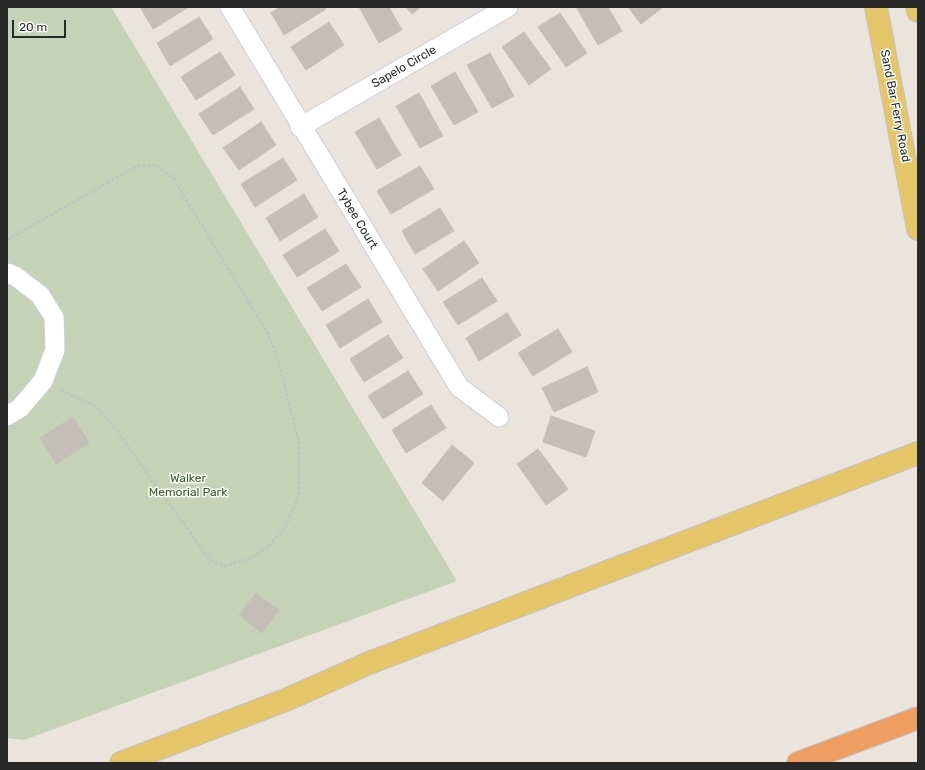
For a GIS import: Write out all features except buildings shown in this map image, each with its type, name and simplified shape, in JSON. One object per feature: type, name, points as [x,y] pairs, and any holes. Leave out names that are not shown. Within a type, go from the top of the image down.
[{"type":"highway","points":[[798,763],[918,718]]},
{"type":"main road","name":"Sand Bar Ferry Road","points":[[876,7],[918,229]]},
{"type":"main road","points":[[917,7],[918,11]]},
{"type":"main road","points":[[121,763],[288,699],[369,662],[918,452]]},
{"type":"street","name":"Tybee Court","points":[[230,7],[300,126],[459,387],[499,417]]},
{"type":"street","name":"Sapelo Circle","points":[[300,126],[508,7]]},
{"type":"street","points":[[7,273],[15,276],[40,295],[54,317],[55,350],[43,381],[20,408],[7,416]]},
{"type":"path","points":[[7,240],[137,166],[156,165],[173,178],[267,332],[278,360],[299,442],[299,495],[285,528],[266,549],[248,559],[225,566],[210,560],[117,431],[97,407],[43,381]]},
{"type":"green space","name":"Walker Memorial Park","points":[[7,7],[111,7],[457,581],[24,740],[7,738]]}]
